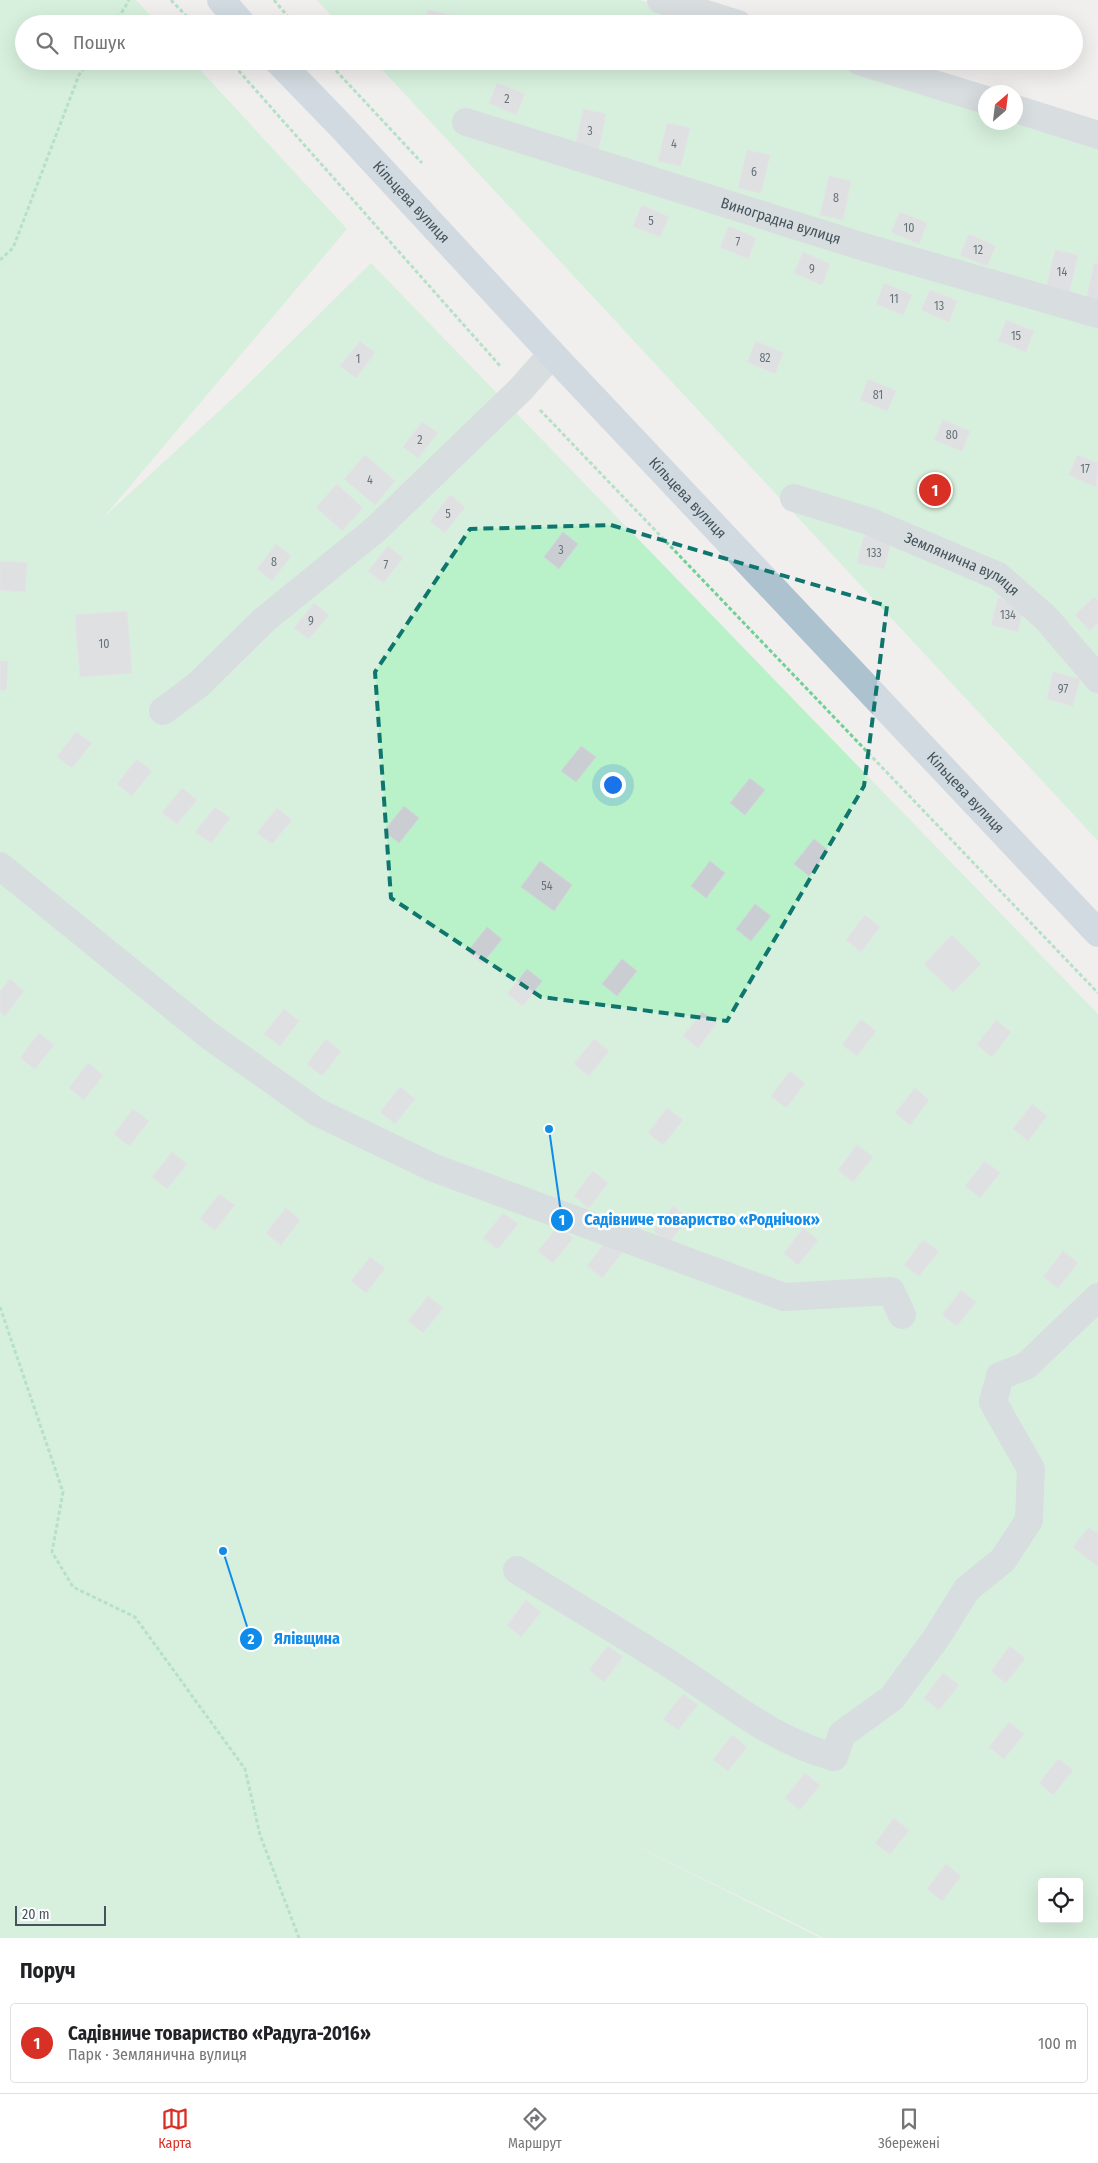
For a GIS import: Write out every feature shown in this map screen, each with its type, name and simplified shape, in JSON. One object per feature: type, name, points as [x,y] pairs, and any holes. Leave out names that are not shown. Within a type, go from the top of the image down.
[{"type":"main road","points":[[221,0],[234,15]]},
{"type":"main road","name":"Кільцева вулиця","points":[[287,70],[1098,933]]},
{"type":"street","points":[[226,0],[236,15]]},
{"type":"street","points":[[661,0],[709,15]]},
{"type":"street","points":[[889,70],[978,98]]},
{"type":"street","points":[[1023,111],[1098,135]]},
{"type":"street","name":"Виноградна вулиця","points":[[466,122],[864,247],[1098,314]]},
{"type":"street","points":[[163,711],[198,685],[264,620],[376,529],[521,389],[552,354]]},
{"type":"street","name":"Землянична вулиця","points":[[794,498],[868,521],[998,576],[1046,618],[1098,679]]},
{"type":"street","points":[[0,866],[207,1034],[317,1112],[434,1168],[784,1297],[891,1291],[902,1315]]},
{"type":"street","points":[[517,1570],[683,1673],[761,1726],[803,1749],[834,1758],[842,1734],[892,1698],[937,1637],[967,1589],[1003,1560],[1030,1520],[1030,1469],[993,1402],[1000,1376],[1026,1366],[1098,1297]]},
{"type":"path","points":[[120,15],[129,0]]},
{"type":"path","points":[[171,0],[185,15]]},
{"type":"path","points":[[274,0],[286,15]]},
{"type":"path","points":[[0,260],[13,248],[79,75],[83,70]]},
{"type":"path","points":[[238,70],[521,389],[1098,993]]},
{"type":"path","points":[[335,70],[422,163]]},
{"type":"path","points":[[0,1307],[63,1492],[52,1552],[73,1587],[135,1617],[245,1769],[260,1836],[299,1938]]},
{"type":"highlighted area","points":[[611,525],[887,606],[864,786],[727,1021],[541,997],[391,898],[375,672],[470,529]]},
{"type":"green space","points":[[0,0],[136,0],[150,15],[15,15],[15,70],[200,70],[347,229],[104,517],[244,388],[371,263],[1098,1014],[1098,1938],[824,1938],[616,1836],[821,1938],[0,1938]]},
{"type":"green space","points":[[317,0],[640,0],[689,15],[331,15]]},
{"type":"green space","points":[[382,70],[870,70],[978,103],[978,130],[1023,130],[1023,124],[1098,140],[1098,841]]},
{"type":"building","points":[[428,10],[451,15],[427,15]]},
{"type":"building","points":[[497,83],[525,94],[516,115],[489,103]]},
{"type":"building","points":[[583,109],[606,114],[598,152],[575,147]]},
{"type":"building","points":[[667,123],[690,128],[681,166],[658,161]]},
{"type":"building","points":[[747,150],[770,155],[761,193],[738,188]]},
{"type":"building","points":[[829,176],[851,181],[843,220],[820,215]]},
{"type":"building","points":[[642,205],[669,217],[660,237],[633,226]]},
{"type":"building","points":[[900,212],[927,223],[919,244],[891,232]]},
{"type":"building","points":[[729,226],[756,238],[748,259],[720,247]]},
{"type":"building","points":[[969,234],[996,246],[987,266],[960,255]]},
{"type":"building","points":[[1055,250],[1078,255],[1069,294],[1046,288]]},
{"type":"building","points":[[803,252],[830,264],[822,285],[794,273]]},
{"type":"building","points":[[1094,263],[1098,264],[1098,304],[1086,302]]},
{"type":"building","points":[[884,283],[912,295],[903,315],[876,304]]},
{"type":"building","points":[[930,290],[957,301],[949,322],[921,310]]},
{"type":"building","points":[[1006,320],[1034,331],[1026,352],[998,341]]},
{"type":"building","points":[[360,341],[375,353],[356,378],[340,366]]},
{"type":"building","points":[[756,341],[783,353],[775,374],[747,362]]},
{"type":"building","points":[[868,379],[896,391],[887,411],[860,400]]},
{"type":"building","points":[[943,420],[970,431],[962,451],[934,440]]},
{"type":"building","points":[[422,422],[438,433],[418,458],[403,447]]},
{"type":"building","points":[[365,455],[395,481],[375,505],[344,479]]},
{"type":"building","points":[[1077,455],[1098,463],[1096,487],[1069,475]]},
{"type":"building","points":[[337,484],[363,508],[342,531],[316,507]]},
{"type":"building","points":[[450,495],[465,507],[445,533],[430,521]]},
{"type":"building","points":[[563,532],[578,544],[559,569],[544,557]]},
{"type":"building","points":[[864,536],[891,543],[884,569],[857,563]]},
{"type":"building","points":[[276,544],[291,556],[272,581],[257,569]]},
{"type":"building","points":[[388,546],[403,558],[383,583],[368,571]]},
{"type":"building","points":[[0,561],[27,563],[25,592],[0,590]]},
{"type":"building","points":[[1094,597],[1098,601],[1098,622],[1090,631],[1075,615]]},
{"type":"building","points":[[998,598],[1024,605],[1018,632],[991,625]]},
{"type":"building","points":[[314,603],[329,615],[309,639],[294,628]]},
{"type":"building","points":[[127,611],[132,673],[80,677],[75,615]]},
{"type":"building","points":[[0,661],[8,661],[6,690],[0,690]]},
{"type":"building","points":[[1053,672],[1080,679],[1073,706],[1047,699]]},
{"type":"building","points":[[76,732],[92,743],[72,768],[57,757]]},
{"type":"building","points":[[581,746],[596,757],[576,782],[561,771]]},
{"type":"building","points":[[137,759],[152,771],[132,796],[117,784]]},
{"type":"building","points":[[750,778],[765,790],[745,815],[730,803]]},
{"type":"building","points":[[182,788],[197,800],[177,824],[162,813]]},
{"type":"building","points":[[404,806],[419,818],[399,843],[384,831]]},
{"type":"building","points":[[215,807],[230,818],[211,843],[195,832]]},
{"type":"building","points":[[277,808],[292,820],[272,844],[257,833]]},
{"type":"building","points":[[814,839],[829,851],[809,876],[794,864]]},
{"type":"building","points":[[540,861],[572,885],[554,911],[521,887]]},
{"type":"building","points":[[710,861],[725,873],[706,898],[691,886]]},
{"type":"building","points":[[755,904],[771,916],[751,941],[736,929]]},
{"type":"building","points":[[865,915],[880,927],[861,952],[846,940]]},
{"type":"building","points":[[487,927],[502,939],[482,964],[467,952]]},
{"type":"building","points":[[952,935],[981,964],[953,992],[924,964]]},
{"type":"building","points":[[622,959],[637,971],[617,996],[602,984]]},
{"type":"building","points":[[527,969],[542,981],[523,1006],[507,994]]},
{"type":"building","points":[[10,979],[24,991],[5,1016],[0,1012],[0,991]]},
{"type":"building","points":[[284,1009],[299,1021],[280,1046],[264,1034]]},
{"type":"building","points":[[702,1012],[717,1023],[698,1048],[683,1036]]},
{"type":"building","points":[[861,1019],[876,1031],[857,1056],[842,1045]]},
{"type":"building","points":[[996,1020],[1011,1032],[992,1057],[977,1045]]},
{"type":"building","points":[[39,1033],[54,1045],[35,1069],[20,1058]]},
{"type":"building","points":[[326,1039],[341,1051],[322,1076],[307,1064]]},
{"type":"building","points":[[594,1039],[609,1051],[589,1076],[574,1064]]},
{"type":"building","points":[[88,1063],[103,1075],[84,1100],[69,1088]]},
{"type":"building","points":[[790,1071],[805,1083],[786,1108],[771,1096]]},
{"type":"building","points":[[400,1087],[415,1099],[395,1124],[380,1112]]},
{"type":"building","points":[[915,1088],[929,1100],[910,1125],[895,1113]]},
{"type":"building","points":[[1032,1104],[1047,1116],[1028,1141],[1013,1129]]},
{"type":"building","points":[[667,1108],[683,1120],[663,1145],[648,1133]]},
{"type":"building","points":[[133,1109],[149,1121],[129,1146],[114,1134]]},
{"type":"building","points":[[857,1145],[873,1157],[853,1182],[838,1170]]},
{"type":"building","points":[[172,1152],[187,1164],[167,1189],[152,1177]]},
{"type":"building","points":[[985,1161],[1000,1173],[980,1198],[965,1186]]},
{"type":"building","points":[[593,1171],[608,1183],[589,1208],[574,1196]]},
{"type":"building","points":[[219,1194],[235,1205],[215,1230],[200,1219]]},
{"type":"building","points":[[673,1206],[688,1218],[669,1243],[654,1231]]},
{"type":"building","points":[[286,1208],[300,1220],[281,1245],[266,1233]]},
{"type":"building","points":[[503,1213],[518,1224],[498,1249],[483,1238]]},
{"type":"building","points":[[558,1226],[573,1238],[553,1263],[538,1251]]},
{"type":"building","points":[[803,1228],[818,1240],[798,1265],[784,1253]]},
{"type":"building","points":[[923,1240],[939,1251],[919,1276],[904,1265]]},
{"type":"building","points":[[606,1241],[622,1253],[602,1278],[587,1266]]},
{"type":"building","points":[[1063,1251],[1078,1263],[1058,1288],[1043,1277]]},
{"type":"building","points":[[370,1257],[385,1268],[366,1293],[351,1281]]},
{"type":"building","points":[[961,1290],[976,1302],[957,1326],[942,1315]]},
{"type":"building","points":[[428,1296],[443,1308],[423,1333],[408,1321]]},
{"type":"building","points":[[1089,1527],[1098,1534],[1098,1567],[1073,1547]]},
{"type":"building","points":[[526,1600],[541,1612],[521,1637],[507,1625]]},
{"type":"building","points":[[608,1646],[623,1657],[604,1682],[589,1670]]},
{"type":"building","points":[[1010,1646],[1025,1658],[1006,1683],[991,1671]]},
{"type":"building","points":[[943,1673],[959,1685],[939,1710],[924,1698]]},
{"type":"building","points":[[683,1694],[698,1705],[678,1730],[663,1719]]},
{"type":"building","points":[[1009,1722],[1024,1734],[1004,1759],[989,1747]]},
{"type":"building","points":[[732,1735],[747,1747],[728,1771],[713,1760]]},
{"type":"building","points":[[1058,1759],[1073,1770],[1053,1795],[1039,1783]]},
{"type":"building","points":[[805,1773],[820,1785],[800,1810],[785,1798]]},
{"type":"building","points":[[894,1818],[909,1830],[890,1854],[875,1843]]},
{"type":"building","points":[[946,1864],[961,1876],[942,1901],[927,1889]]},
{"type":"place","name":"Садівниче товариство «Радуга-2016»","points":[[935,490]]},
{"type":"place","name":"Садівниче товариство «Роднічок»","points":[[549,1129]]},
{"type":"place","name":"Ялівщина","points":[[223,1551]]}]
